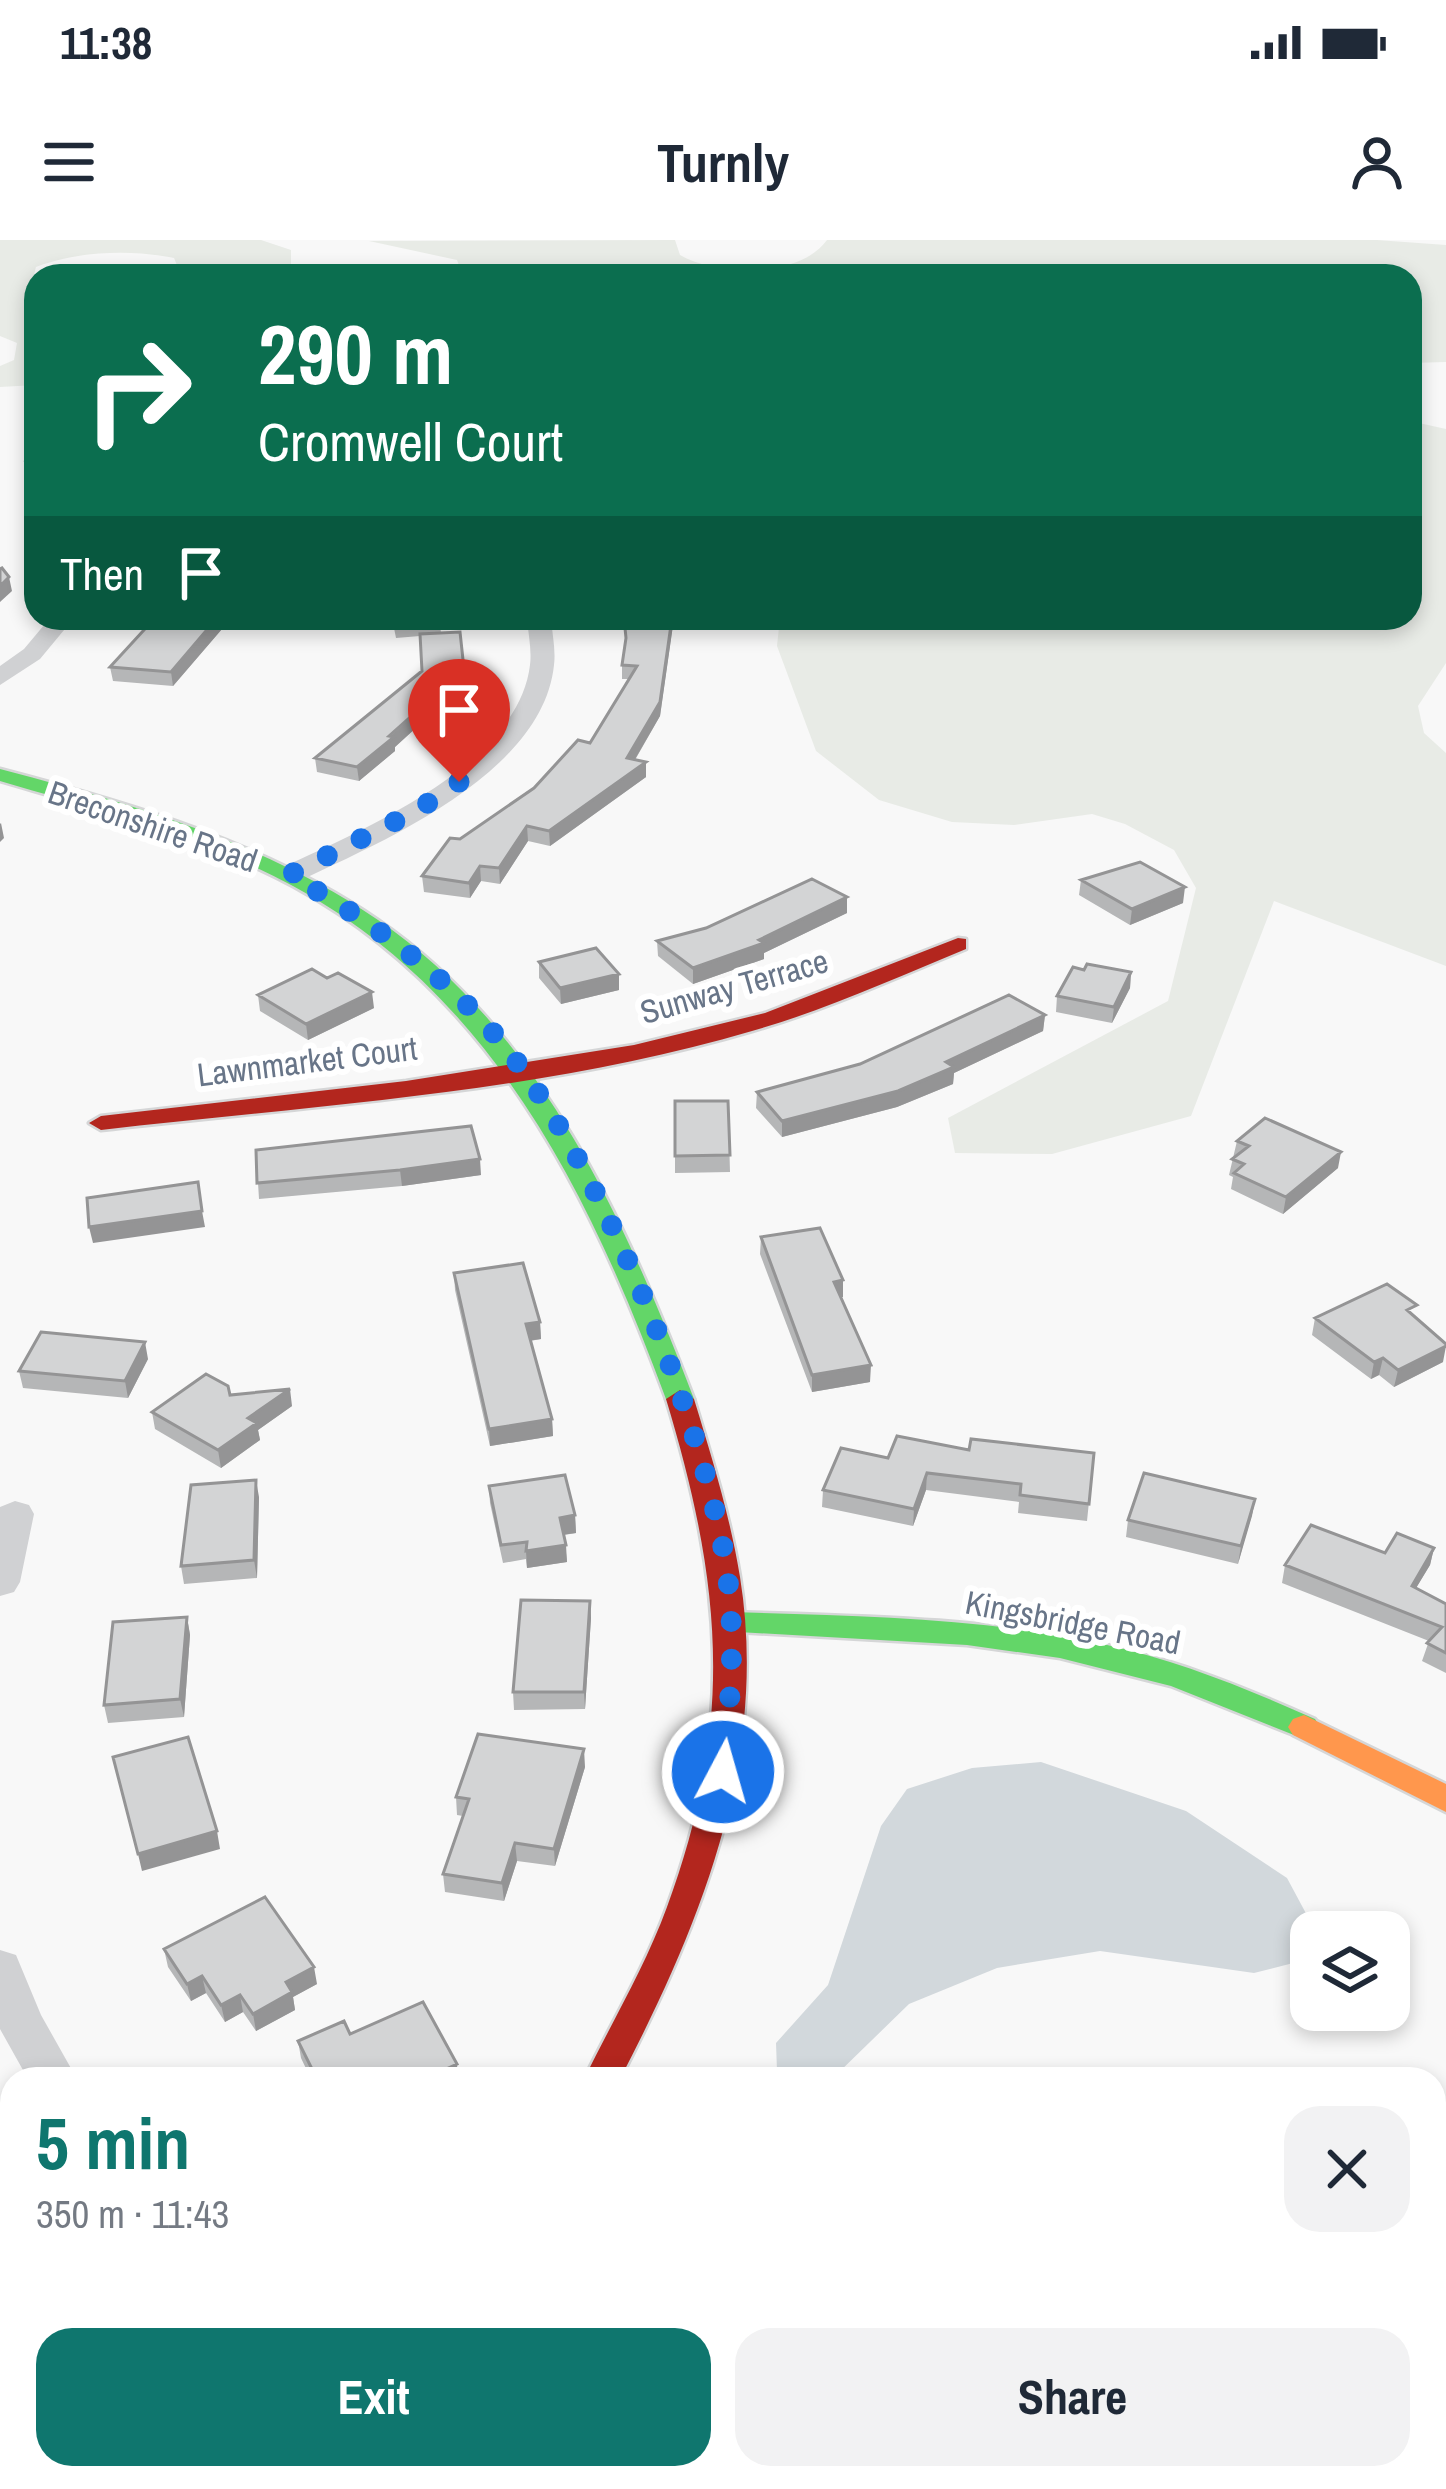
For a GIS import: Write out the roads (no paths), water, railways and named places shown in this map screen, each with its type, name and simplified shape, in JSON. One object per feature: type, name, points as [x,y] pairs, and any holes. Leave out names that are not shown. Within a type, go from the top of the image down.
[{"type":"street","points":[[0,678],[52,630]]},
{"type":"street","points":[[289,875],[416,811],[490,755],[521,718],[540,679],[545,650],[541,630]]},
{"type":"street","name":"Breconshire Road","points":[[0,775],[216,843],[289,875],[390,938],[482,1018],[522,1070],[575,1154],[676,1381],[724,1553],[732,1623],[723,1772],[698,1868],[655,1978],[608,2067]]},
{"type":"street","name":"Sunway Terrace","points":[[522,1070],[709,1036],[800,1010],[958,944]]},
{"type":"street","name":"Lawnmarket Court","points":[[101,1123],[522,1070]]},
{"type":"street","points":[[0,1582],[15,1514]]},
{"type":"street","name":"Kingsbridge Road","points":[[732,1623],[934,1631],[1048,1646],[1157,1670],[1367,1755],[1446,1799]]},
{"type":"street","points":[[0,1969],[20,2022],[45,2067]]}]
